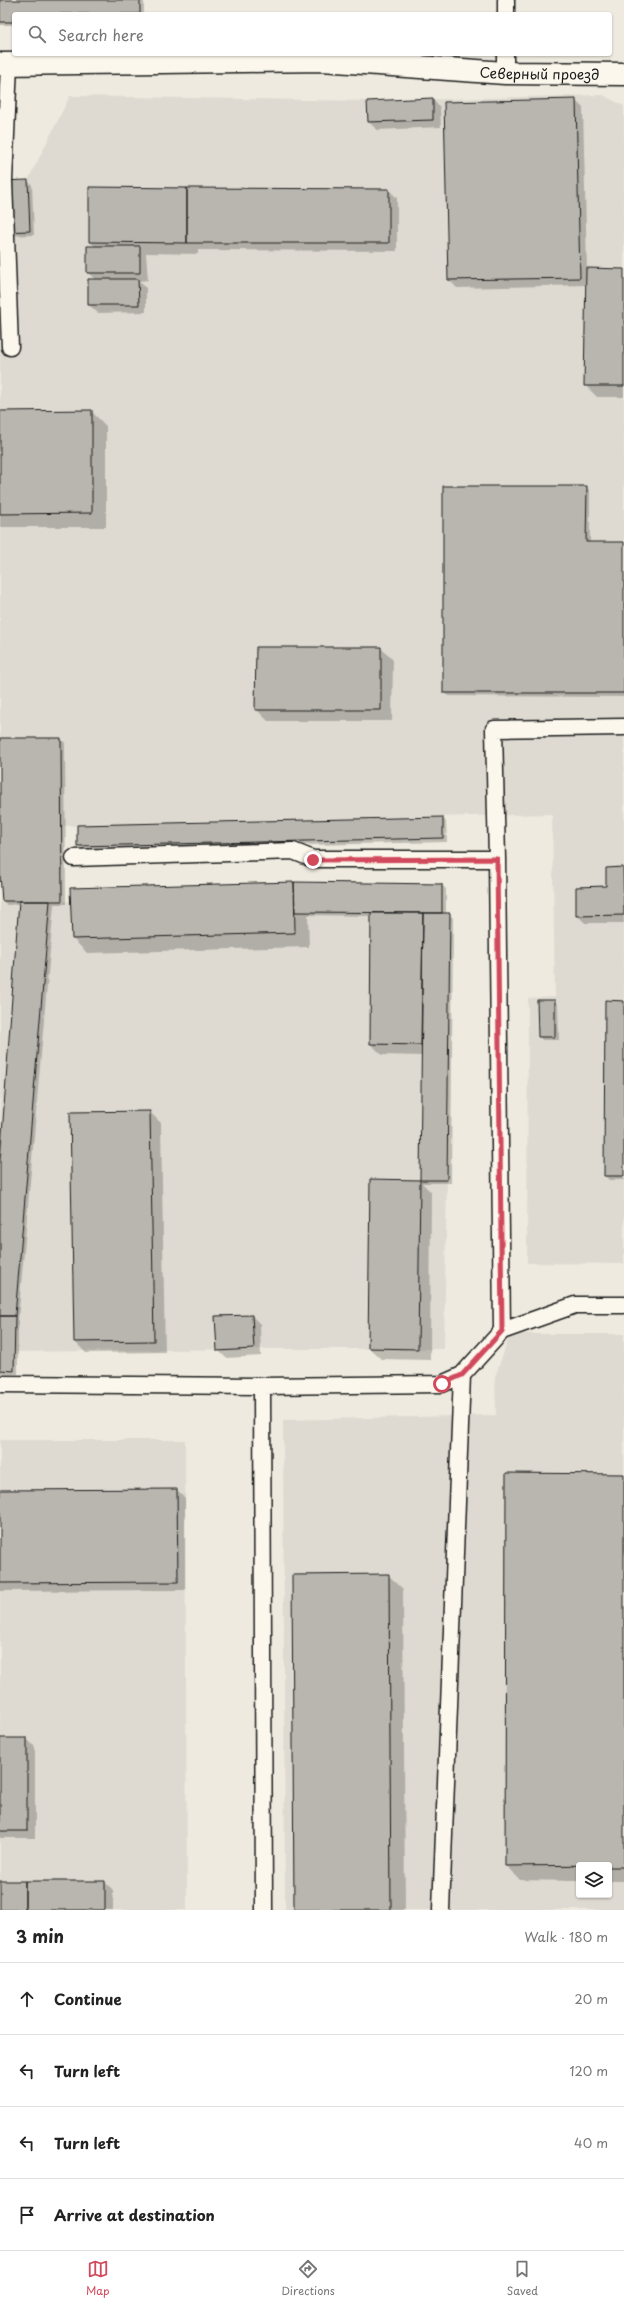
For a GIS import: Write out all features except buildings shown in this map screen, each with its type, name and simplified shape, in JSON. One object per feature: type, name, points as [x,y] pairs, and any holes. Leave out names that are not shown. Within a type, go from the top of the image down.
[{"type":"street","name":"Северный проезд","points":[[4,64],[322,60],[505,64],[624,74]]},
{"type":"lane","points":[[506,0],[506,12]]},
{"type":"lane","points":[[4,64],[4,181],[10,347]]},
{"type":"lane","points":[[502,1331],[497,859],[494,729],[624,727]]},
{"type":"lane","points":[[74,858],[293,851],[313,860],[497,859]]},
{"type":"lane","points":[[0,1384],[262,1386],[442,1384],[462,1375],[502,1331],[574,1305],[624,1305]]},
{"type":"lane","points":[[441,1910],[462,1375]]},
{"type":"lane","points":[[262,1386],[264,1910]]},
{"type":"shaded area","points":[[603,95],[624,106],[624,1264],[527,1263],[528,998],[555,997],[552,814],[62,826],[63,901],[295,912],[423,913],[420,1179],[447,1180],[444,1349],[254,1349],[15,1352],[14,1371],[0,1370],[0,181],[28,180],[70,96],[367,101]]},
{"type":"shaded area","points":[[510,1334],[624,1334],[624,1910],[285,1910],[283,1420],[496,1415],[495,1377]]},
{"type":"shaded area","points":[[0,1440],[185,1440],[187,1910],[0,1910]]},
{"type":"route","points":[[313,860],[497,859],[502,1331],[462,1375],[442,1384]]}]
